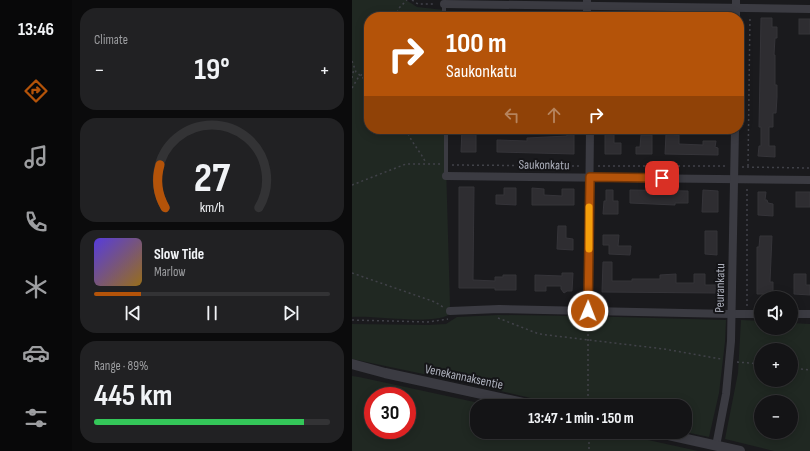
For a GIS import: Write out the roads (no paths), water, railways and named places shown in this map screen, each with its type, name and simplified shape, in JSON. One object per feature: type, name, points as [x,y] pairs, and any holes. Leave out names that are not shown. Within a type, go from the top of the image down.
[{"type":"street","points":[[444,4],[736,4],[750,8],[810,9]]},
{"type":"street","points":[[588,311],[590,134]]},
{"type":"street","name":"Peurankatu","points":[[716,446],[726,394],[731,341],[735,134]]},
{"type":"street","name":"Saukonkatu","points":[[446,176],[810,180]]},
{"type":"street","points":[[450,311],[499,309],[754,314]]},
{"type":"street","points":[[798,314],[810,314]]},
{"type":"street","name":"Venekannaksentie","points":[[352,364],[385,373],[505,399]]},
{"type":"street","name":"Venekannaksentie","points":[[352,370],[385,373]]},
{"type":"street","points":[[686,439],[740,451]]},
{"type":"lane","points":[[444,4],[444,12]]},
{"type":"lane","points":[[446,134],[446,176]]}]
